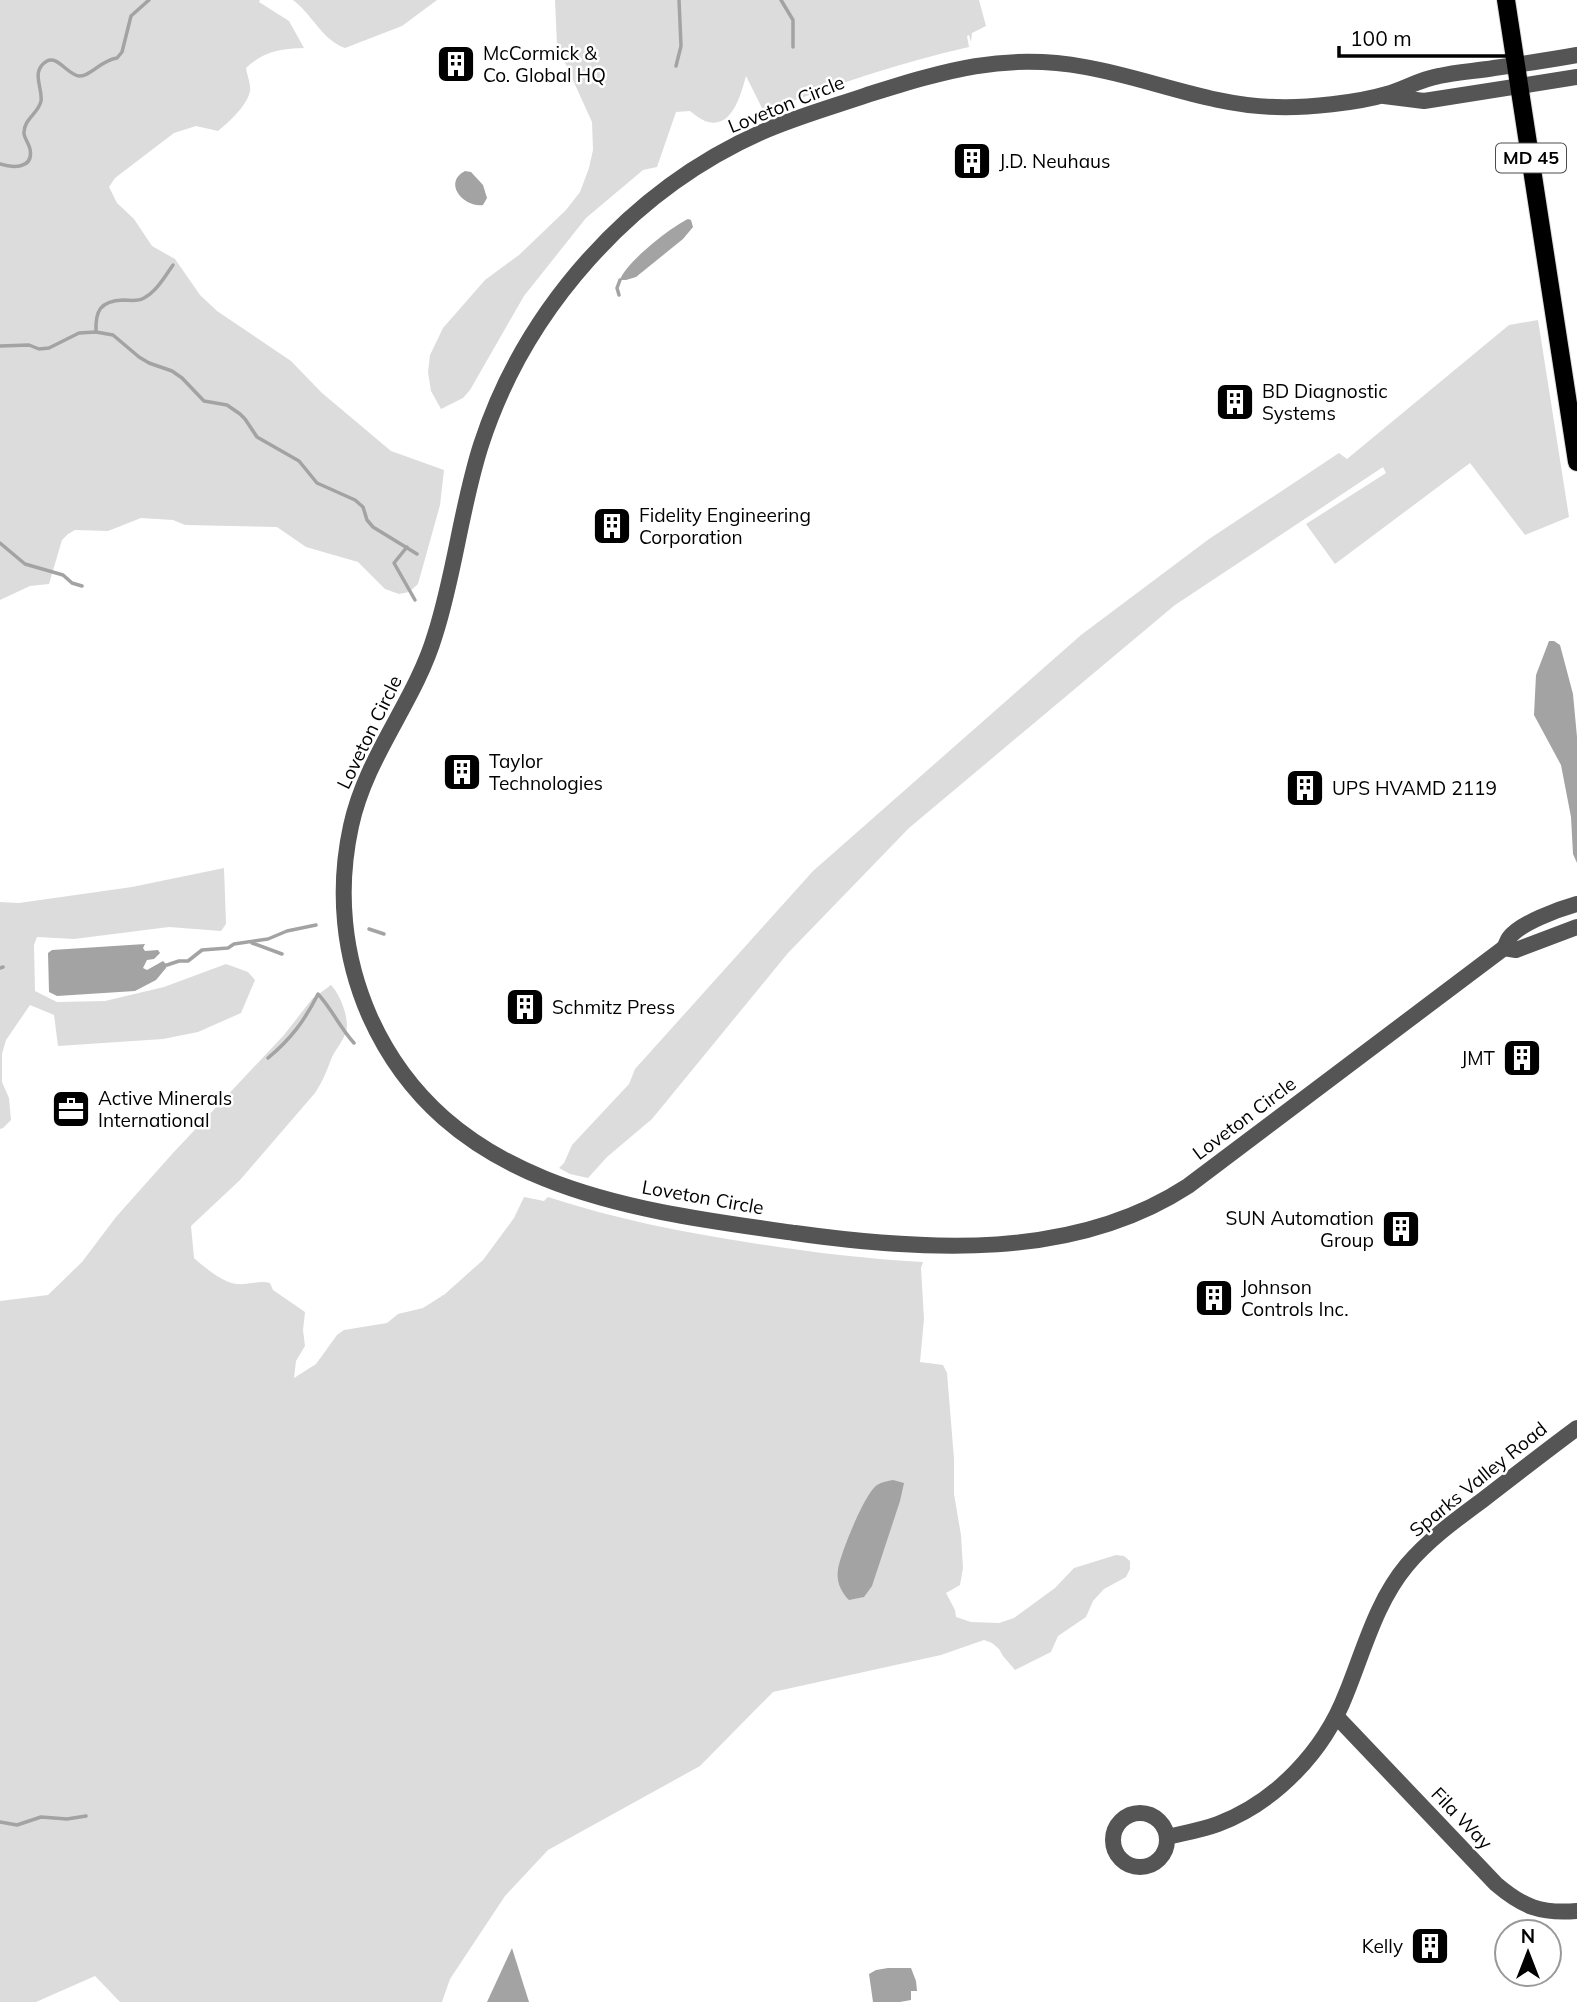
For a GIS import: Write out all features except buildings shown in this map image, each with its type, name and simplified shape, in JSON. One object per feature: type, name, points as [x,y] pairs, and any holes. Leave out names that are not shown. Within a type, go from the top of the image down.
[{"type":"main road","name":"MD 45","points":[[1506,0],[1577,462]]},
{"type":"street","name":"Loveton Circle","points":[[1577,55],[1433,76],[1381,96],[1311,106],[1266,107],[1212,99],[1083,66],[1027,61],[982,64],[934,74],[762,132],[686,175],[640,210],[589,260],[546,313],[525,347],[494,410],[473,473],[435,638],[415,684],[374,759],[355,811],[344,875],[343,901],[345,930],[354,972],[375,1028],[403,1074],[425,1101],[478,1146],[540,1178],[580,1192],[669,1215],[853,1241],[914,1246],[988,1244],[1044,1238],[1100,1227],[1142,1212],[1188,1186],[1504,948],[1510,936],[1548,914],[1577,904]]},
{"type":"street","name":"Loveton Circle","points":[[1381,96],[1424,101],[1577,77]]},
{"type":"street","name":"Loveton Circle","points":[[1504,948],[1516,950],[1577,927]]},
{"type":"street","name":"Sparks Valley Road","points":[[1167,1837],[1221,1823],[1241,1813],[1289,1779],[1336,1717],[1374,1621],[1393,1584],[1407,1565],[1448,1527],[1577,1428]]},
{"type":"street","name":"Fila Way","points":[[1336,1717],[1506,1893],[1540,1910],[1577,1911]]},
{"type":"shaded area","points":[[0,0],[260,0],[259,2],[289,21],[304,48],[273,52],[246,68],[250,85],[248,97],[227,123],[218,131],[196,126],[174,133],[115,178],[109,187],[117,203],[134,219],[152,246],[175,259],[200,295],[217,311],[291,361],[322,393],[391,451],[444,470],[440,505],[418,584],[409,592],[399,594],[385,589],[358,562],[306,547],[277,527],[185,525],[173,520],[141,518],[108,531],[75,530],[68,534],[62,540],[49,584],[30,586],[0,600]]},
{"type":"shaded area","points":[[293,0],[437,0],[402,26],[345,48],[323,33]]},
{"type":"shaded area","points":[[555,0],[979,0],[986,26],[972,33],[971,42],[969,35],[967,36],[969,47],[865,76],[764,112],[746,76],[734,109],[722,121],[705,121],[690,111],[676,112],[657,167],[643,170],[586,218],[524,296],[470,390],[463,398],[441,409],[431,391],[428,372],[430,355],[443,328],[485,280],[519,255],[566,210],[580,192],[589,168],[593,150],[592,122],[557,45]]},
{"type":"shaded area","points":[[465,171],[471,172],[483,185],[487,198],[483,205],[469,203],[458,194],[455,182]]},
{"type":"shaded area","points":[[688,219],[693,227],[683,239],[636,277],[620,280],[630,264],[650,246]]},
{"type":"shaded area","points":[[1538,320],[1569,517],[1525,535],[1470,463],[1335,564],[1306,524],[1386,473],[1383,467],[1175,605],[909,828],[788,953],[652,1119],[607,1157],[588,1178],[559,1168],[572,1145],[629,1084],[635,1069],[813,871],[1081,635],[1209,539],[1339,453],[1347,459],[1509,325]]},
{"type":"shaded area","points":[[1549,641],[1560,645],[1573,694],[1577,737],[1577,863],[1573,854],[1571,817],[1561,765],[1534,715],[1536,675]]},
{"type":"shaded area","points":[[224,868],[226,924],[221,931],[169,927],[74,939],[37,937],[34,945],[35,991],[57,1002],[105,1001],[164,987],[226,964],[248,972],[255,980],[241,1013],[198,1032],[163,1039],[58,1046],[54,1015],[30,1005],[6,1040],[2,1054],[2,1082],[9,1098],[11,1120],[0,1129],[0,902],[19,903],[132,887]]},
{"type":"shaded area","points":[[145,944],[145,951],[158,950],[160,953],[154,959],[147,960],[143,968],[147,970],[163,961],[167,965],[156,980],[135,991],[57,996],[49,992],[48,953],[52,950]]},
{"type":"shaded area","points":[[331,985],[343,1007],[347,1027],[318,1089],[240,1180],[191,1226],[194,1258],[208,1270],[232,1283],[270,1283],[273,1290],[305,1312],[305,1346],[296,1361],[294,1378],[316,1364],[337,1335],[344,1330],[387,1323],[398,1314],[423,1308],[445,1294],[483,1260],[514,1218],[524,1197],[544,1201],[548,1197],[624,1218],[726,1239],[837,1255],[923,1262],[921,1268],[924,1319],[920,1362],[943,1365],[947,1373],[954,1494],[963,1568],[960,1585],[946,1593],[956,1617],[971,1622],[999,1623],[1014,1618],[1055,1588],[1074,1568],[1116,1555],[1124,1556],[1130,1561],[1130,1569],[1126,1577],[1104,1589],[1093,1601],[1086,1617],[1058,1636],[1051,1652],[1015,1670],[999,1649],[984,1640],[941,1655],[773,1692],[700,1766],[548,1850],[505,1896],[450,1979],[442,2002],[120,2002],[95,1976],[36,2002],[0,2002],[0,1301],[48,1295],[82,1262],[116,1217],[284,1035],[312,999]]},
{"type":"shaded area","points":[[893,1480],[904,1483],[872,1586],[864,1597],[849,1600],[841,1590],[838,1578],[843,1551],[872,1490],[879,1484]]},
{"type":"shaded area","points":[[512,1948],[529,2002],[487,2002]]},
{"type":"shaded area","points":[[888,1968],[911,1968],[917,1991],[911,1991],[911,2000],[873,2002],[869,1974]]},
{"type":"waterway","points":[[0,164],[21,166],[29,160],[30,149],[24,129],[41,101],[38,75],[42,65],[47,61],[55,61],[75,75],[83,76],[117,58],[122,52],[131,16],[149,0]]},
{"type":"waterway","points":[[676,66],[681,46],[679,0]]},
{"type":"waterway","points":[[781,0],[793,20],[793,47]]},
{"type":"waterway","points":[[96,332],[100,308],[109,302],[144,298],[157,287],[173,265]]},
{"type":"waterway","points":[[619,295],[617,288],[620,280]]},
{"type":"waterway","points":[[0,346],[29,345],[39,349],[49,348],[79,333],[113,335],[139,357],[182,378],[204,401],[227,405],[240,414],[257,437],[299,461],[317,483],[355,500],[363,507],[367,520],[373,527],[417,554]]},
{"type":"waterway","points":[[0,543],[25,564],[63,575],[72,583],[82,586]]},
{"type":"waterway","points":[[407,547],[394,563],[415,600]]},
{"type":"waterway","points":[[167,965],[188,961],[202,950],[228,948],[234,944],[268,939],[287,931],[316,925]]},
{"type":"waterway","points":[[369,929],[384,934]]},
{"type":"waterway","points":[[252,943],[282,954]]},
{"type":"waterway","points":[[268,1058],[297,1029],[318,994],[354,1043]]},
{"type":"waterway","points":[[0,1822],[17,1825],[41,1817],[67,1819],[86,1816]]},
{"type":"place","name":"McCormick & Co. Global HQ","points":[[456,64]]},
{"type":"place","name":"J.D. Neuhaus","points":[[972,161]]},
{"type":"place","name":"BD Diagnostic Systems","points":[[1235,402]]},
{"type":"place","name":"Fidelity Engineering Corporation","points":[[612,526]]},
{"type":"place","name":"Taylor Technologies","points":[[462,772]]},
{"type":"place","name":"UPS HVAMD 2119","points":[[1305,788]]},
{"type":"place","name":"Schmitz Press","points":[[525,1007]]},
{"type":"place","name":"JMT","points":[[1522,1058]]},
{"type":"place","name":"Active Minerals International","points":[[71,1109]]},
{"type":"place","name":"SUN Automation Group","points":[[1401,1229]]},
{"type":"place","name":"Johnson Controls Inc.","points":[[1214,1298]]},
{"type":"place","name":"Kelly","points":[[1430,1946]]}]
